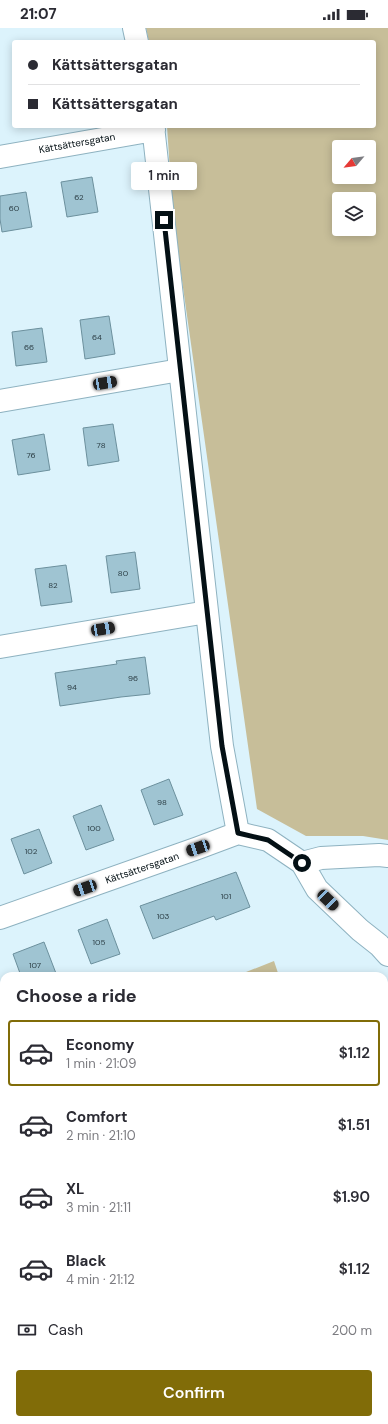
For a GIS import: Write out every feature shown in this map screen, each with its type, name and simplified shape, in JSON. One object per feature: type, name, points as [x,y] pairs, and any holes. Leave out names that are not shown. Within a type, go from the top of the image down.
[{"type":"street","points":[[134,28],[137,40]]},
{"type":"street","name":"Kättsättersgatan","points":[[0,156],[154,128],[222,746],[238,833],[0,918]]},
{"type":"street","points":[[0,401],[180,370]]},
{"type":"street","points":[[0,647],[207,612]]},
{"type":"street","points":[[238,833],[268,840],[302,863],[317,889],[360,930],[385,948]]},
{"type":"street","points":[[302,863],[321,858],[379,855],[388,856]]},
{"type":"shaded area","points":[[146,28],[388,28],[388,840],[363,836],[306,836],[257,809],[173,217],[167,128],[376,128],[376,40],[149,40]]},
{"type":"shaded area","points":[[274,961],[278,972],[246,972]]},
{"type":"building","points":[[92,177],[98,212],[67,217],[61,182]]},
{"type":"building","points":[[26,192],[32,227],[2,232],[0,219],[0,196]]},
{"type":"building","points":[[109,316],[115,354],[85,359],[80,320]]},
{"type":"building","points":[[42,328],[47,362],[16,366],[12,332]]},
{"type":"building","points":[[113,424],[119,461],[88,466],[83,428]]},
{"type":"building","points":[[44,434],[50,470],[18,475],[12,440]]},
{"type":"building","points":[[135,552],[140,589],[111,593],[106,556]]},
{"type":"building","points":[[66,565],[72,602],[41,606],[35,569]]},
{"type":"building","points":[[145,657],[150,694],[60,706],[55,673],[117,664],[116,661]]},
{"type":"building","points":[[169,779],[183,815],[154,825],[141,790]]},
{"type":"building","points":[[101,805],[114,840],[86,850],[73,816]]},
{"type":"building","points":[[39,829],[52,863],[24,874],[11,839]]},
{"type":"building","points":[[236,872],[250,907],[216,920],[214,916],[153,939],[140,906]]},
{"type":"building","points":[[107,919],[120,954],[91,964],[78,930]]},
{"type":"building","points":[[44,942],[55,972],[20,972],[13,954]]},
{"type":"route","points":[[164,220],[222,746],[238,833],[268,840],[302,863]]}]
